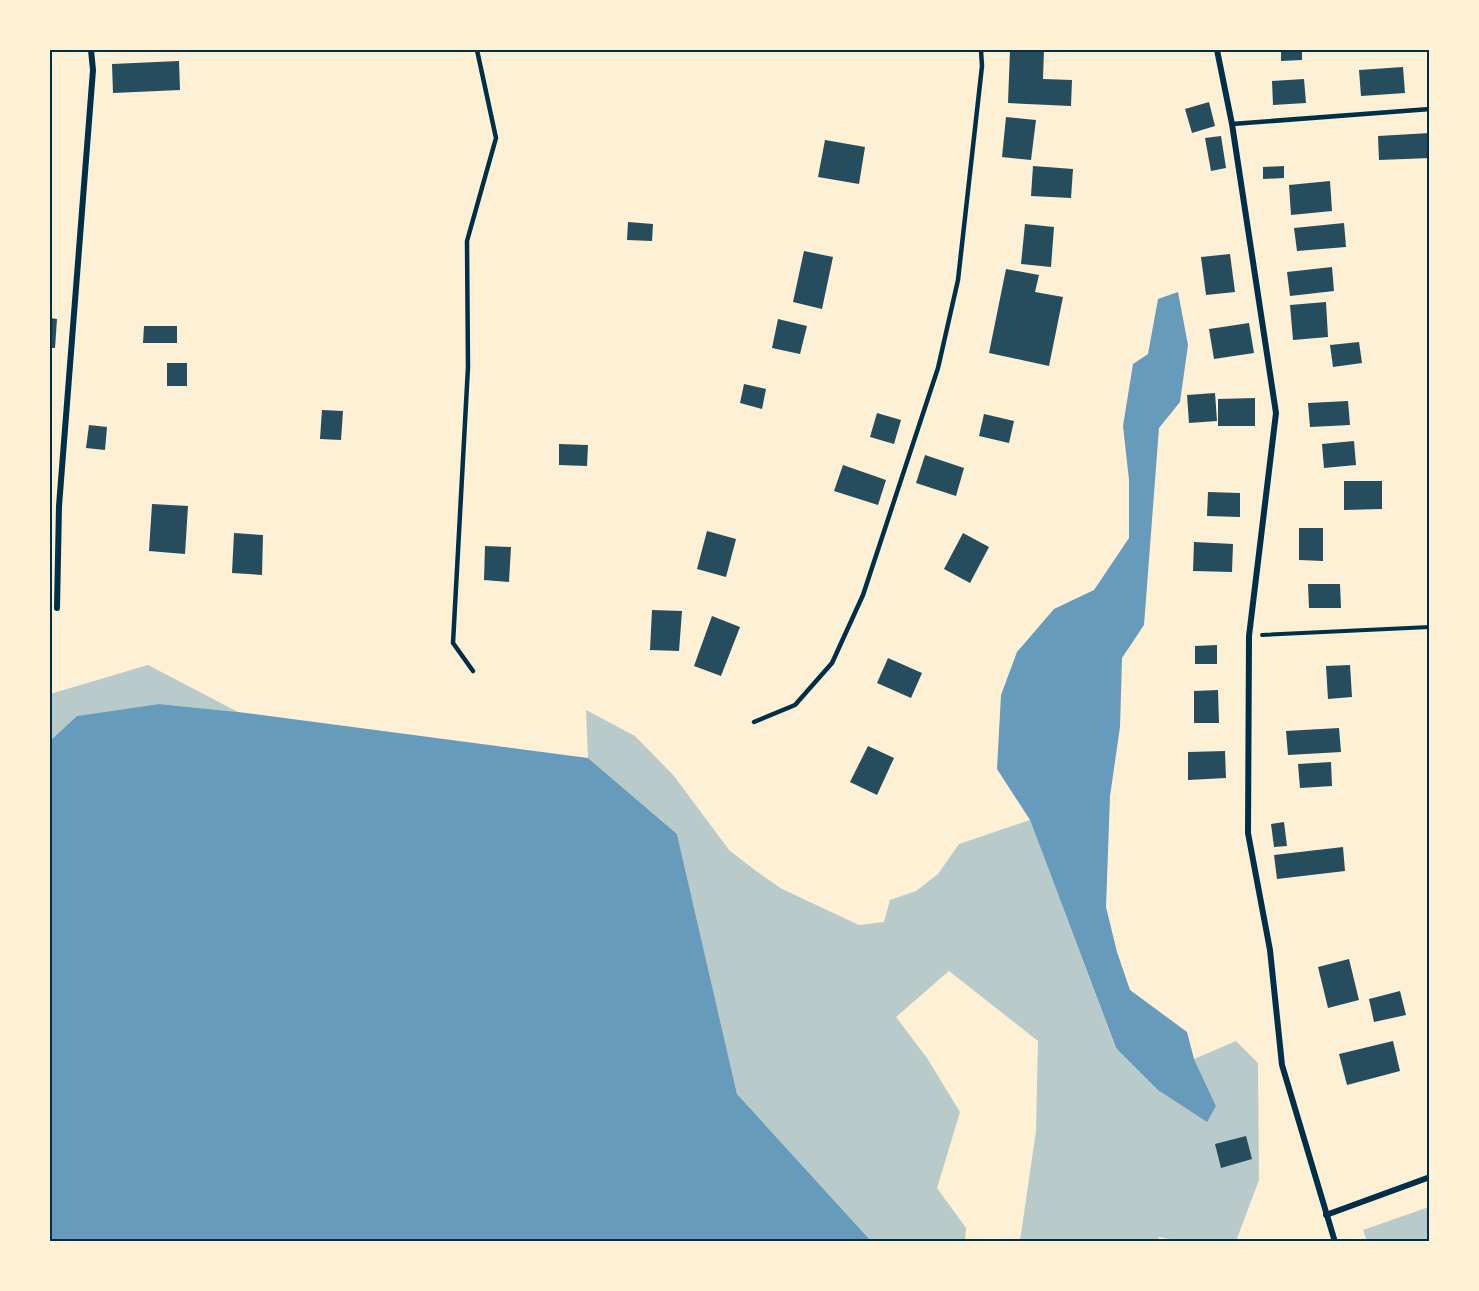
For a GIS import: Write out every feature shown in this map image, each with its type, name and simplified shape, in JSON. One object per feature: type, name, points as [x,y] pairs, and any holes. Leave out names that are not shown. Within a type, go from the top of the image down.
[{"type":"street","points":[[57,608],[59,506],[93,69],[91,50]]},
{"type":"street","points":[[1216,50],[1232,124],[1276,413],[1249,636],[1248,833],[1270,950],[1282,1065],[1335,1242]]},
{"type":"street","points":[[1326,1215],[1430,1177]]},
{"type":"lane","points":[[473,670],[453,643],[468,367],[467,241],[496,138],[477,50]]},
{"type":"lane","points":[[754,722],[795,705],[832,663],[863,596],[910,458],[938,368],[958,280],[982,66],[981,50]]},
{"type":"lane","points":[[1232,124],[1430,109]]},
{"type":"path","points":[[1249,636],[1430,627]]},
{"type":"shaded area","points":[[148,665],[238,712],[159,704],[78,716],[50,741],[50,694]]},
{"type":"shaded area","points":[[586,710],[635,736],[674,776],[729,850],[782,889],[859,925],[884,922],[890,900],[916,891],[938,874],[959,844],[1030,820],[1116,1049],[1216,1106],[1194,1059],[1236,1041],[1258,1063],[1259,1180],[1236,1241],[1181,1241],[1159,1237],[1158,1242],[1020,1241],[1036,1131],[1038,1041],[949,971],[896,1017],[927,1058],[960,1112],[937,1188],[966,1228],[965,1241],[871,1241],[737,1094],[677,834],[588,758]]},
{"type":"shaded area","points":[[1429,1207],[1429,1241],[1367,1241],[1363,1230]]},
{"type":"water","points":[[1178,292],[1188,345],[1180,402],[1159,428],[1144,625],[1122,658],[1120,727],[1110,796],[1106,907],[1117,952],[1130,990],[1187,1032],[1194,1059],[1216,1106],[1207,1122],[1158,1090],[1116,1048],[1030,820],[997,769],[1001,695],[1017,652],[1054,609],[1094,590],[1129,538],[1129,480],[1123,426],[1133,364],[1148,354],[1158,299]]},
{"type":"water","points":[[159,704],[238,712],[588,758],[677,834],[737,1094],[871,1241],[50,1241],[50,741],[77,716]]},
{"type":"building","points":[[1010,50],[1044,50],[1043,79],[1072,80],[1071,106],[1008,103]]},
{"type":"building","points":[[1281,50],[1302,50],[1302,60],[1281,61]]},
{"type":"building","points":[[179,61],[180,90],[113,93],[112,64]]},
{"type":"building","points":[[1403,67],[1405,93],[1361,96],[1359,70]]},
{"type":"building","points":[[1304,79],[1306,103],[1273,105],[1272,81]]},
{"type":"building","points":[[1209,102],[1215,126],[1192,133],[1185,109]]},
{"type":"building","points":[[1006,117],[1036,120],[1031,160],[1002,157]]},
{"type":"building","points":[[1430,133],[1430,158],[1379,160],[1378,136]]},
{"type":"building","points":[[1221,136],[1226,168],[1211,171],[1205,138]]},
{"type":"building","points":[[825,140],[865,147],[859,184],[818,177]]},
{"type":"building","points":[[1033,166],[1073,169],[1071,198],[1031,196]]},
{"type":"building","points":[[1284,166],[1284,178],[1263,179],[1263,167]]},
{"type":"building","points":[[1330,181],[1332,211],[1291,215],[1289,185]]},
{"type":"building","points":[[628,222],[653,224],[652,241],[627,240]]},
{"type":"building","points":[[1344,223],[1346,247],[1297,251],[1294,228]]},
{"type":"building","points":[[1025,224],[1054,227],[1051,267],[1021,264]]},
{"type":"building","points":[[804,251],[833,257],[822,309],[793,302]]},
{"type":"building","points":[[1230,254],[1235,292],[1206,295],[1201,257]]},
{"type":"building","points":[[1332,267],[1334,291],[1290,296],[1287,272]]},
{"type":"building","points":[[1006,269],[1039,275],[1035,292],[1063,297],[1049,366],[989,353]]},
{"type":"building","points":[[1326,302],[1328,337],[1293,340],[1290,305]]},
{"type":"building","points":[[50,318],[57,319],[55,348],[50,348]]},
{"type":"building","points":[[778,319],[807,326],[800,354],[772,348]]},
{"type":"building","points":[[1249,323],[1254,353],[1214,359],[1209,329]]},
{"type":"building","points":[[144,326],[177,326],[177,343],[143,343]]},
{"type":"building","points":[[1359,342],[1362,363],[1333,367],[1330,345]]},
{"type":"building","points":[[167,363],[187,363],[187,386],[167,386]]},
{"type":"building","points":[[744,384],[766,389],[762,409],[740,403]]},
{"type":"building","points":[[1215,393],[1217,421],[1189,423],[1187,395]]},
{"type":"building","points":[[1255,398],[1255,426],[1218,426],[1218,399]]},
{"type":"building","points":[[1348,401],[1350,425],[1310,427],[1308,403]]},
{"type":"building","points":[[322,410],[343,411],[341,440],[320,439]]},
{"type":"building","points":[[877,413],[901,420],[894,444],[870,437]]},
{"type":"building","points":[[984,414],[1014,421],[1009,443],[979,436]]},
{"type":"building","points":[[89,425],[107,427],[105,450],[86,448]]},
{"type":"building","points":[[1354,441],[1356,465],[1324,468],[1322,444]]},
{"type":"building","points":[[559,444],[588,445],[587,466],[559,465]]},
{"type":"building","points":[[925,455],[964,468],[956,496],[916,483]]},
{"type":"building","points":[[843,465],[886,480],[878,505],[834,491]]},
{"type":"building","points":[[1344,481],[1382,481],[1382,509],[1344,510]]},
{"type":"building","points":[[1208,492],[1240,493],[1240,517],[1207,516]]},
{"type":"building","points":[[152,504],[188,506],[185,554],[149,551]]},
{"type":"building","points":[[1299,528],[1323,528],[1323,561],[1299,560]]},
{"type":"building","points":[[707,531],[736,539],[726,577],[697,569]]},
{"type":"building","points":[[234,533],[263,535],[262,575],[232,573]]},
{"type":"building","points":[[963,533],[989,547],[970,583],[944,569]]},
{"type":"building","points":[[1194,542],[1233,544],[1232,572],[1193,571]]},
{"type":"building","points":[[485,546],[511,547],[509,582],[484,580]]},
{"type":"building","points":[[1308,584],[1340,584],[1341,608],[1309,608]]},
{"type":"building","points":[[652,610],[682,611],[679,651],[650,650]]},
{"type":"building","points":[[712,616],[740,627],[721,676],[694,666]]},
{"type":"building","points":[[1217,645],[1217,664],[1195,664],[1195,646]]},
{"type":"building","points":[[888,658],[922,673],[911,698],[877,683]]},
{"type":"building","points":[[1350,665],[1352,697],[1328,699],[1326,666]]},
{"type":"building","points":[[1218,690],[1219,723],[1194,723],[1194,691]]},
{"type":"building","points":[[1339,728],[1341,752],[1288,755],[1286,731]]},
{"type":"building","points":[[868,746],[894,758],[877,795],[850,782]]},
{"type":"building","points":[[1225,751],[1226,778],[1188,780],[1188,752]]},
{"type":"building","points":[[1331,762],[1332,786],[1300,788],[1298,764]]},
{"type":"building","points":[[1284,822],[1287,846],[1274,847],[1271,824]]},
{"type":"building","points":[[1343,847],[1345,871],[1277,879],[1274,855]]},
{"type":"building","points":[[1349,959],[1359,1000],[1328,1008],[1318,967]]},
{"type":"building","points":[[1400,991],[1406,1015],[1374,1022],[1369,999]]},
{"type":"building","points":[[1393,1041],[1400,1071],[1347,1085],[1339,1054]]},
{"type":"building","points":[[1246,1136],[1252,1159],[1221,1168],[1215,1144]]}]
